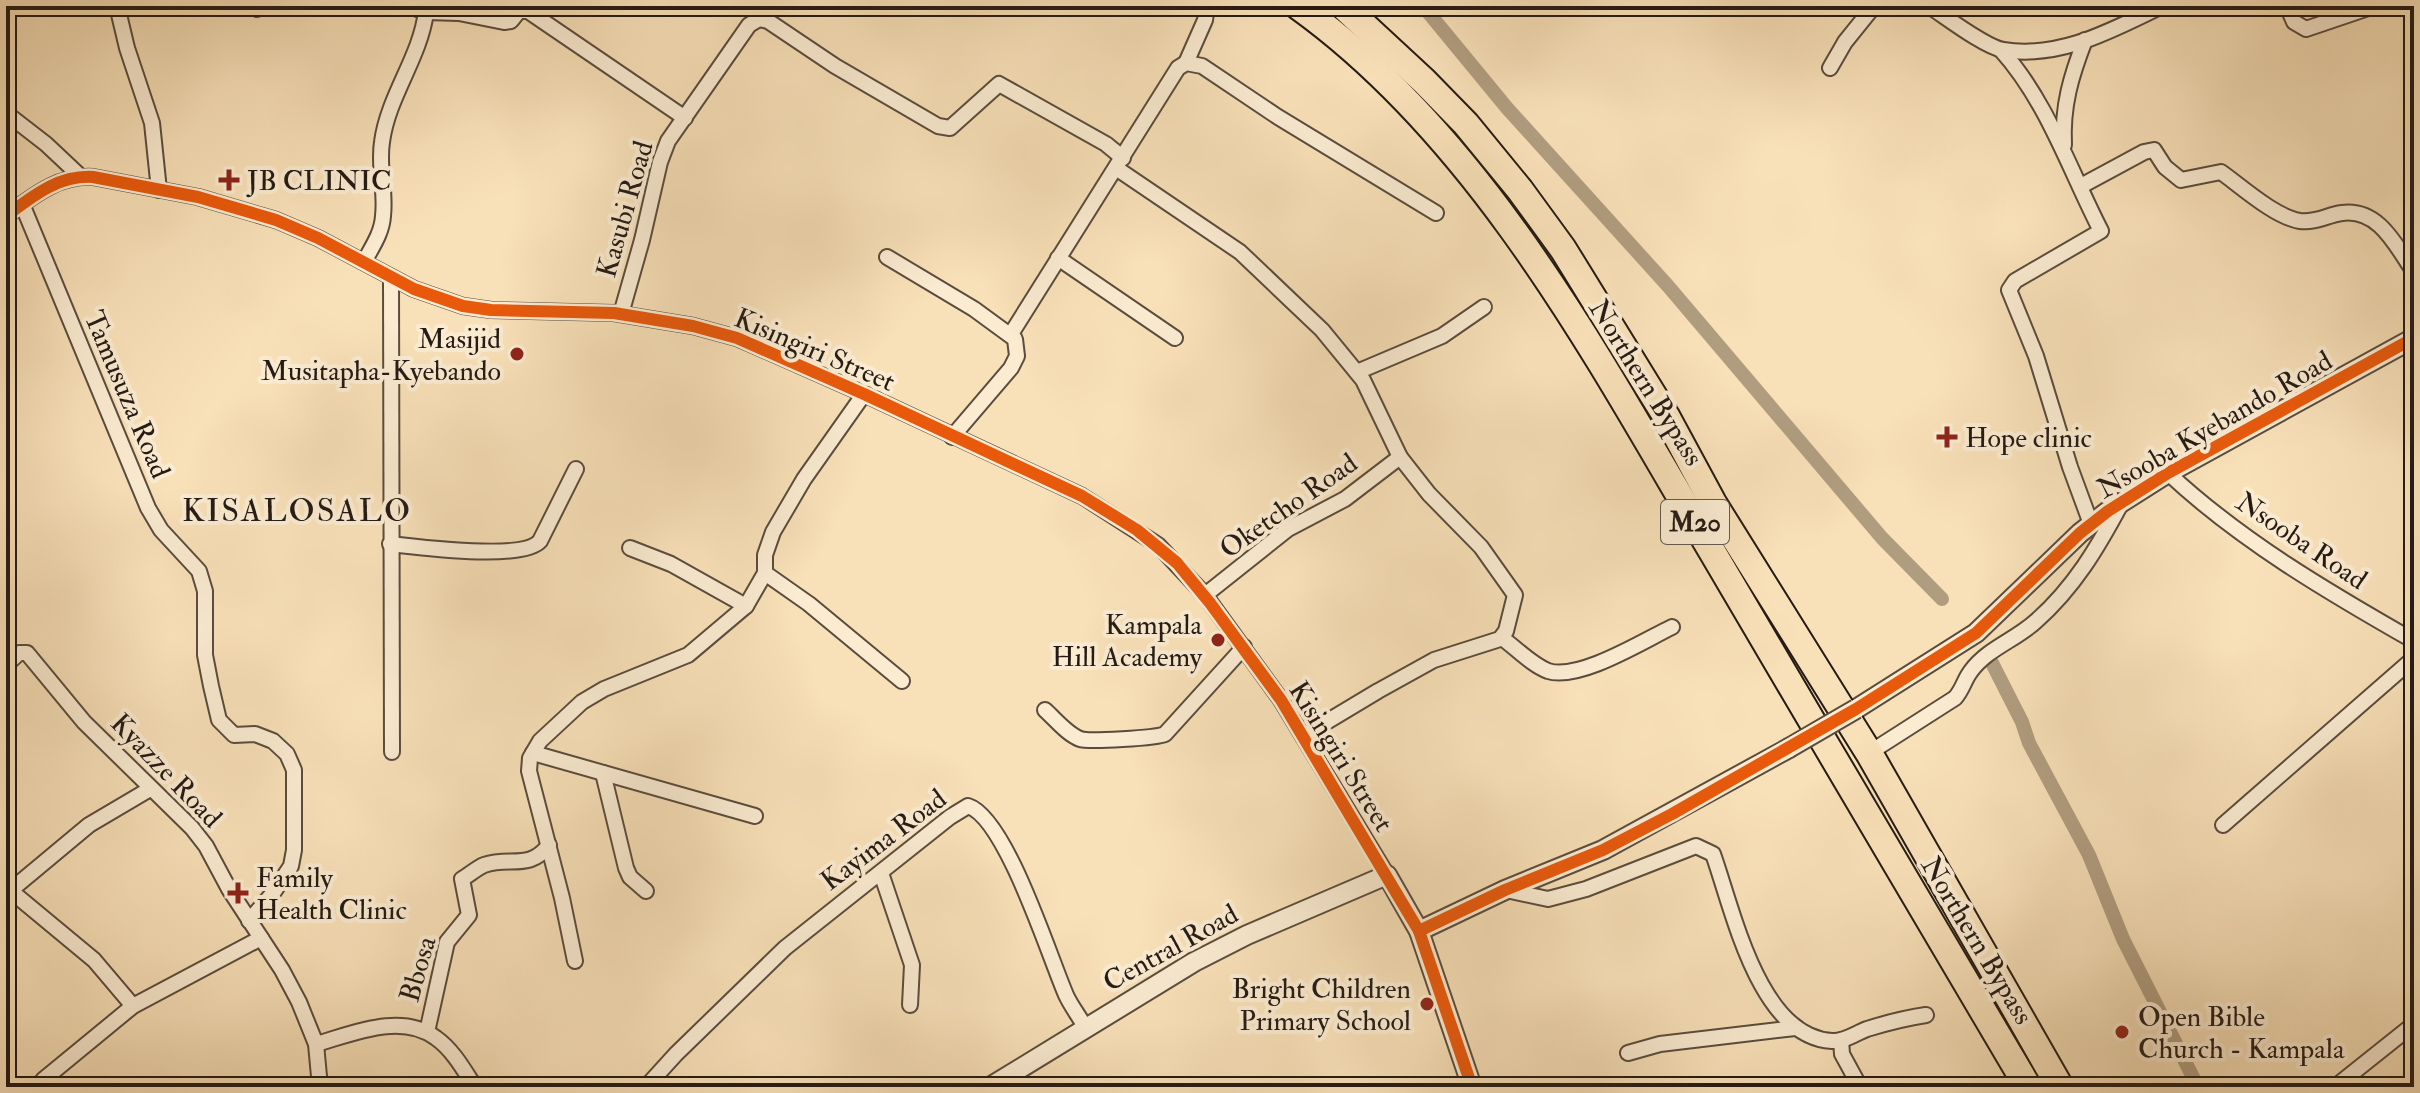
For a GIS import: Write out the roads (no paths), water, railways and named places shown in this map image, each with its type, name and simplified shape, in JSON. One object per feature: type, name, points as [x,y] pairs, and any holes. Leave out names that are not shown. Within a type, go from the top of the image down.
[{"type":"highway","name":"Northern Bypass","points":[[1298,6],[1369,64],[1426,122],[1487,192],[1581,333],[2028,1087]]},
{"type":"highway","name":"Northern Bypass","points":[[1343,6],[1466,124],[1563,249],[1666,416],[1713,503],[1869,753],[2060,1087]]},
{"type":"street","points":[[117,6],[127,48],[152,123],[159,190]]},
{"type":"street","points":[[409,6],[426,12],[459,13],[508,22],[519,11],[528,11],[685,118]]},
{"type":"street","points":[[1011,334],[1178,68],[1186,63],[1205,20],[1207,6]]},
{"type":"street","points":[[1830,68],[1845,42],[1874,6]]},
{"type":"street","points":[[1929,6],[2001,50],[2019,70],[2064,149],[2101,231],[2015,281],[2009,290],[2036,356],[2091,524]]},
{"type":"street","points":[[2001,50],[2051,50],[2111,31],[2135,12],[2162,6]]},
{"type":"street","points":[[2287,6],[2294,22],[2306,29],[2374,6]]},
{"type":"street","points":[[364,262],[380,232],[383,218],[381,156],[385,124],[420,43],[426,12]]},
{"type":"street","points":[[763,12],[768,21],[835,66],[938,126],[950,128],[999,84],[1106,144],[1119,163],[1240,252],[1322,330],[1357,372],[1400,457],[1429,494],[1481,547],[1514,592],[1502,638]]},
{"type":"street","name":"Kasubi Road","points":[[621,314],[660,162],[673,132],[749,25],[763,12]]},
{"type":"street","points":[[2064,149],[2064,106],[2069,81],[2085,40]]},
{"type":"street","points":[[1186,63],[1202,66],[1278,117],[1436,213]]},
{"type":"street","points":[[6,113],[80,176],[45,188],[6,216]]},
{"type":"street","points":[[2081,186],[2144,152],[2154,150],[2165,167],[2181,180],[2221,172],[2278,212],[2298,221],[2318,221],[2343,213],[2371,217],[2391,238],[2414,272]]},
{"type":"street","name":"Kisingiri Street","points":[[80,176],[222,203],[276,220],[391,277],[443,300],[476,309],[588,310],[693,326],[737,338],[1082,496],[1158,545],[1205,595],[1303,736],[1387,875]]},
{"type":"street","name":"Tamusuza Road","points":[[22,204],[148,508],[161,530],[199,571],[205,591],[205,655],[222,726],[234,735],[255,734],[273,741],[287,754],[294,770],[293,857],[284,878],[249,921]]},
{"type":"street","points":[[887,257],[1011,334],[1018,348],[1011,368],[952,437]]},
{"type":"street","points":[[1058,258],[1175,338]]},
{"type":"street","points":[[391,277],[392,752]]},
{"type":"street","points":[[1357,372],[1442,336],[1484,307]]},
{"type":"street","name":"Nsooba Kyebando Road","points":[[1505,890],[1603,850],[1856,709],[1976,633],[2091,524],[2123,501],[2168,473],[2414,338]]},
{"type":"street","points":[[575,961],[529,771],[533,753],[545,736],[582,702],[604,689],[688,655],[746,606],[765,573],[765,555],[773,532],[804,479],[864,394]]},
{"type":"street","name":"Oketcho Road","points":[[1205,595],[1288,529],[1345,499],[1400,457]]},
{"type":"street","points":[[390,544],[466,551],[530,548],[540,541],[576,469]]},
{"type":"street","name":"Nsooba Road","points":[[2168,473],[2209,509],[2262,547],[2326,590],[2414,641]]},
{"type":"street","points":[[1869,753],[1955,698],[1963,690],[1970,672],[1994,650],[2037,621],[2068,590],[2094,554],[2123,501]]},
{"type":"street","points":[[630,548],[679,568],[746,606]]},
{"type":"street","points":[[765,573],[809,604],[902,681]]},
{"type":"street","points":[[1502,638],[1541,667],[1560,673],[1586,668],[1672,627]]},
{"type":"street","points":[[1303,736],[1434,660],[1502,638]]},
{"type":"street","points":[[1045,710],[1085,741],[1157,738],[1165,734],[1244,647]]},
{"type":"street","name":"Kyazze Road","points":[[6,665],[19,653],[27,653],[84,722],[199,836],[290,984],[316,1044],[320,1087]]},
{"type":"street","points":[[2223,825],[2414,658]]},
{"type":"street","points":[[533,753],[755,816]]},
{"type":"street","points":[[603,773],[626,868],[630,877],[646,891]]},
{"type":"street","points":[[133,1006],[94,960],[8,888],[89,825],[150,789]]},
{"type":"street","name":"Kayima Road","points":[[646,1087],[785,948],[962,808],[973,808],[989,820],[1009,855],[1067,998],[1085,1027]]},
{"type":"street","name":"Bbosa","points":[[427,1032],[447,942],[469,915],[462,879],[483,865],[527,862],[540,856],[549,845]]},
{"type":"street","points":[[1419,931],[1505,890],[1548,899],[1586,889],[1696,846],[1713,854],[1741,939],[1762,986],[1773,1004],[1795,1028],[1830,1041],[1841,1040],[1866,1030],[1926,1015]]},
{"type":"street","points":[[881,873],[912,965],[910,1005]]},
{"type":"street","points":[[1387,875],[1419,931],[1471,1086]]},
{"type":"street","name":"Central Road","points":[[990,1087],[1194,962],[1247,935],[1387,875]]},
{"type":"street","points":[[43,1080],[133,1006],[261,938]]},
{"type":"street","points":[[316,1044],[382,1026],[409,1027],[427,1032],[444,1044],[475,1087]]},
{"type":"street","points":[[1628,1053],[1660,1044],[1795,1028]]},
{"type":"street","points":[[2335,1087],[2412,1030]]},
{"type":"street","points":[[1841,1040],[1842,1054],[1860,1087]]},
{"type":"waterway","points":[[1423,6],[1507,108],[1668,286],[1882,538],[1942,599]]},
{"type":"waterway","points":[[1990,659],[2022,722],[2029,743],[2089,855],[2123,939],[2198,1087]]},
{"type":"place","name":"JB CLINIC","points":[[229,180]]},
{"type":"place","name":"Masijid Musitapha-Kyebando","points":[[517,354]]},
{"type":"place","name":"Hope clinic","points":[[1947,437]]},
{"type":"place","name":"Kampala Hill Academy","points":[[1218,640]]},
{"type":"place","name":"Family Health Clinic","points":[[238,893]]},
{"type":"place","name":"Bright Children Primary School","points":[[1427,1004]]},
{"type":"place","name":"Open Bible Church - Kampala","points":[[2122,1032]]},
{"type":"district","name":"KISALOSALO","points":[[297,510]]}]
